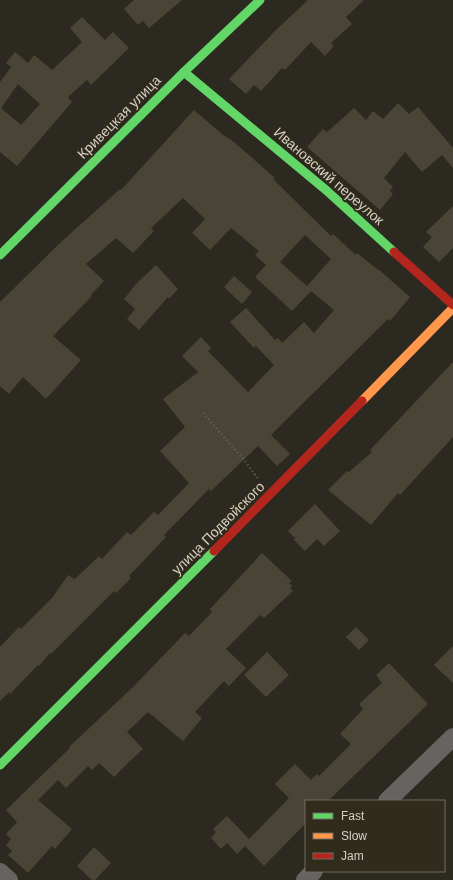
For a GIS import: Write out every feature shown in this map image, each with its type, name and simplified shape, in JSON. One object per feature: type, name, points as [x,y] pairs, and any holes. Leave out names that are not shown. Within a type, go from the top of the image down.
[{"type":"street","name":"Кривецкая улица","points":[[0,255],[184,72],[260,0]]},
{"type":"street","name":"Ивановский переулок","points":[[184,72],[326,190],[453,307]]},
{"type":"street","name":"улица Подвойского","points":[[0,765],[270,495],[453,307]]},
{"type":"street","points":[[388,800],[453,737]]},
{"type":"street","points":[[0,872],[9,880]]},
{"type":"street","points":[[305,880],[313,872]]},
{"type":"path","points":[[203,413],[244,460],[270,495]]},
{"type":"building","points":[[134,0],[182,0],[149,28],[143,21],[138,25],[124,9]]},
{"type":"building","points":[[308,0],[364,0],[346,17],[352,24],[331,43],[334,46],[325,56],[311,42],[285,70],[282,68],[261,91],[254,85],[246,94],[229,79],[276,30]]},
{"type":"building","points":[[82,17],[105,40],[113,32],[129,48],[91,85],[87,80],[68,97],[72,102],[17,166],[0,152],[0,82],[11,67],[6,63],[15,52],[28,63],[34,55],[52,70],[82,42],[70,28]],"holes":[[[18,84],[40,104],[21,125],[1,108]]]},
{"type":"building","points":[[398,103],[409,114],[418,107],[453,148],[453,168],[442,155],[422,172],[405,152],[384,178],[393,187],[390,191],[393,194],[380,210],[307,147],[323,129],[327,132],[354,108],[366,120],[373,111],[383,119]]},
{"type":"building","points":[[194,110],[222,134],[234,142],[275,178],[273,179],[331,236],[333,234],[356,255],[357,253],[378,269],[410,297],[390,321],[388,319],[271,435],[290,454],[277,466],[258,446],[211,491],[209,489],[164,535],[166,537],[129,576],[131,578],[116,593],[114,591],[10,694],[9,692],[0,701],[0,647],[19,627],[21,629],[52,598],[68,575],[75,579],[99,556],[102,559],[127,532],[131,535],[154,512],[158,515],[189,483],[160,451],[185,427],[163,399],[198,372],[182,356],[201,337],[211,348],[208,351],[248,392],[274,365],[256,346],[254,348],[230,322],[246,308],[275,340],[278,338],[282,343],[304,322],[314,333],[334,310],[311,291],[292,311],[255,277],[266,265],[255,255],[259,251],[231,228],[210,250],[192,233],[205,219],[183,198],[151,228],[154,231],[133,253],[116,238],[86,264],[104,281],[91,295],[92,296],[53,336],[81,360],[46,399],[23,377],[9,394],[0,386],[0,302],[61,242],[120,189],[121,190]],"holes":[[[305,235],[331,259],[307,286],[280,262]]]},
{"type":"building","points":[[453,206],[453,248],[439,262],[423,247],[432,237],[426,232]]},
{"type":"building","points":[[156,265],[178,289],[169,299],[168,297],[139,330],[127,319],[135,309],[124,299],[137,283]]},
{"type":"building","points":[[234,276],[252,292],[242,304],[224,287]]},
{"type":"building","points":[[453,362],[453,437],[400,495],[398,493],[371,525],[328,490],[347,471],[349,472],[372,452],[370,450]]},
{"type":"building","points":[[315,504],[340,531],[324,546],[317,539],[305,551],[294,540],[295,538],[288,531]]},
{"type":"building","points":[[262,553],[292,581],[289,583],[292,586],[290,588],[293,591],[264,618],[260,615],[226,649],[246,668],[229,686],[224,681],[195,712],[202,718],[183,741],[148,712],[127,732],[143,749],[114,777],[99,763],[92,770],[88,766],[66,788],[58,780],[38,800],[72,829],[55,849],[52,846],[28,873],[8,855],[12,851],[6,845],[11,839],[6,834],[17,822],[6,810],[70,748],[69,747],[133,687],[185,633],[189,636],[212,612],[210,609]]},
{"type":"building","points":[[356,627],[369,640],[359,650],[346,637]]},
{"type":"building","points":[[453,646],[453,683],[434,665]]},
{"type":"building","points":[[267,652],[289,675],[266,697],[244,675]]},
{"type":"building","points":[[389,663],[428,704],[329,800],[305,800],[305,824],[264,866],[245,846],[237,854],[227,843],[221,849],[211,838],[216,832],[213,829],[227,816],[249,839],[289,798],[275,784],[295,764],[311,780],[317,774],[319,776],[351,744],[340,734],[363,709],[359,704],[382,683],[376,675]]},
{"type":"building","points":[[94,847],[111,863],[95,880],[92,880],[77,866]]},
{"type":"traffic: fast","points":[[0,255],[184,72],[260,0]]},
{"type":"traffic: fast","points":[[184,72],[326,190],[394,252]]},
{"type":"traffic: fast","points":[[0,765],[214,551]]},
{"type":"traffic: slow","points":[[362,401],[453,308]]},
{"type":"traffic: jam","points":[[394,252],[453,305]]},
{"type":"traffic: jam","points":[[214,551],[362,401]]}]
